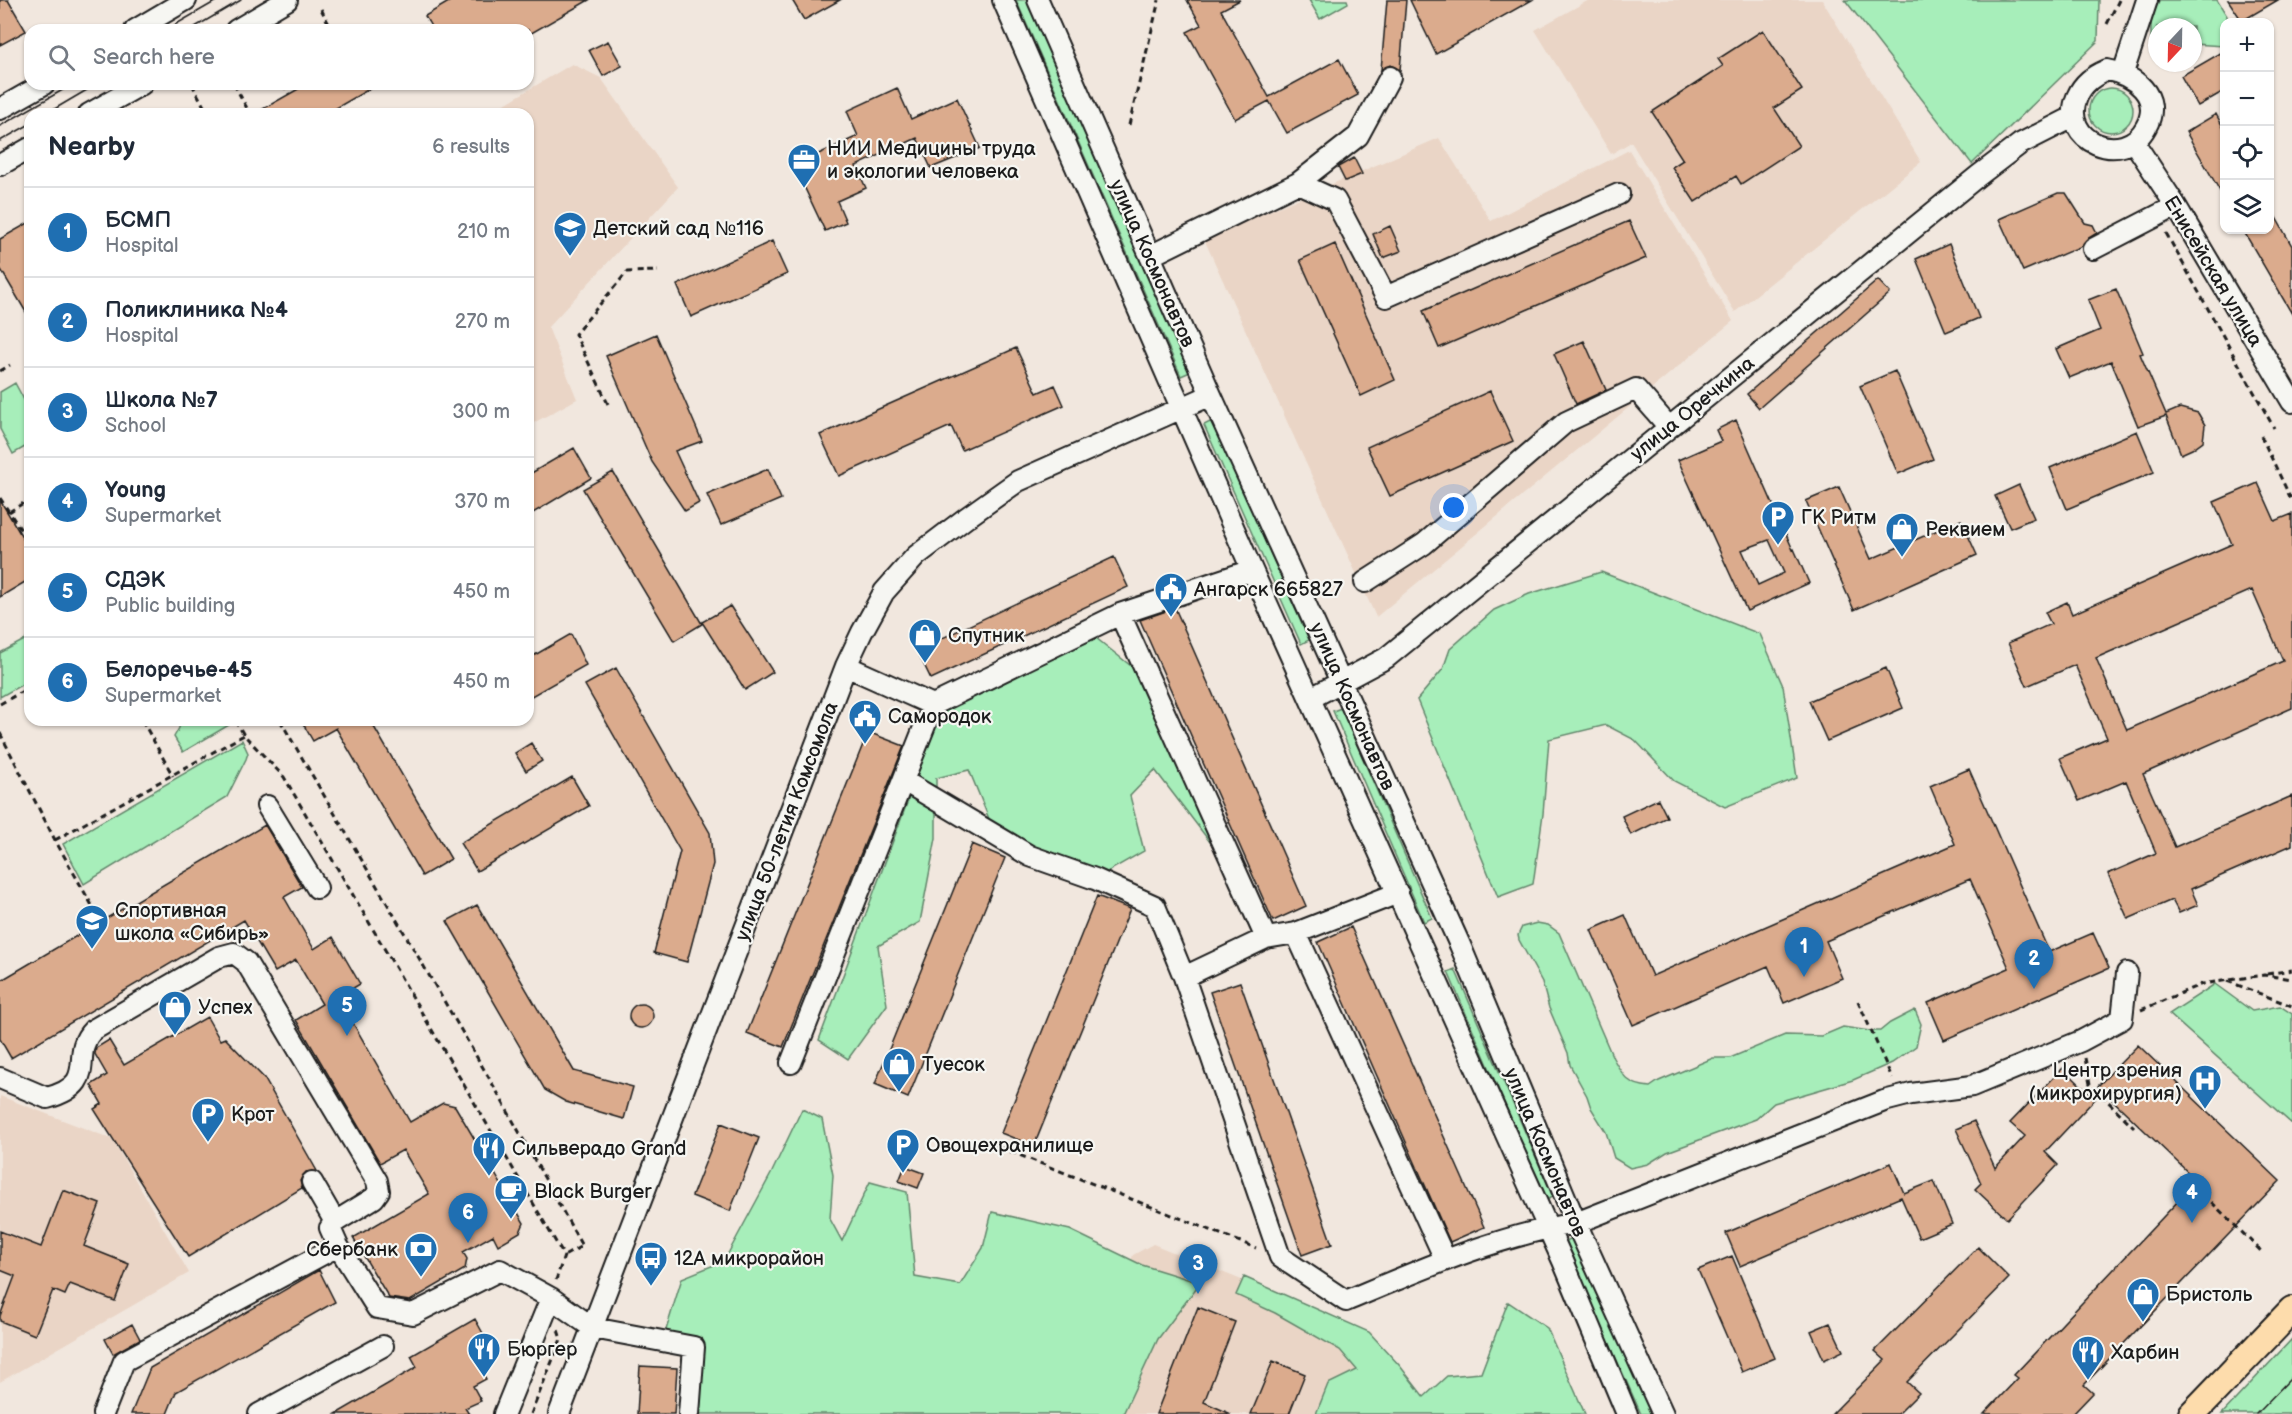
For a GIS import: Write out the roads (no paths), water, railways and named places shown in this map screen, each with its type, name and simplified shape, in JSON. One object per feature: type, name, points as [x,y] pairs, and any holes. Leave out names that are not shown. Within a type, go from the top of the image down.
[{"type":"main road","points":[[2192,1414],[2292,1310]]},
{"type":"street","points":[[145,24],[186,0]]},
{"type":"street","points":[[246,24],[287,0]]},
{"type":"street","name":"улица Космонавтов","points":[[1003,0],[1252,570],[1548,1228],[1627,1414]]},
{"type":"street","name":"улица Космонавтов","points":[[1038,0],[1211,395],[1460,945],[1576,1223],[1663,1414]]},
{"type":"street","points":[[2123,73],[2147,0]]},
{"type":"street","points":[[2107,70],[2123,73],[2138,82],[2149,101],[2148,125],[2134,142],[2114,148],[2099,145],[2087,138],[2078,128],[2073,117],[2074,104],[2079,92],[2087,82],[2107,70]]},
{"type":"street","points":[[1150,256],[1298,183],[1358,136],[1390,77]]},
{"type":"street","points":[[0,109],[33,90]]},
{"type":"street","points":[[100,108],[131,90]]},
{"type":"street","name":"улица Оречкина","points":[[1311,698],[1386,658],[1668,426],[1995,163],[2020,144],[2073,117]]},
{"type":"street","name":"Енисейская улица","points":[[2134,142],[2176,206],[2292,402]]},
{"type":"street","points":[[0,165],[24,151]]},
{"type":"street","points":[[1298,183],[1335,200],[1386,297],[1619,194]]},
{"type":"street","points":[[2093,249],[2176,206]]},
{"type":"street","points":[[1365,582],[1424,544],[1566,422],[1636,389],[1668,426]]},
{"type":"street","name":"улица 50-летия Комсомола","points":[[559,1414],[846,666],[884,592],[916,556],[1018,481],[1211,395]]},
{"type":"street","points":[[791,1063],[933,705],[1120,614],[1252,570]]},
{"type":"street","points":[[1120,614],[1266,938]]},
{"type":"street","points":[[846,666],[933,705]]},
{"type":"street","points":[[904,780],[1030,856],[1095,879],[1155,906],[1184,976],[1280,1257],[1346,1301],[1445,1259],[1548,1228],[1576,1223],[1884,1101],[1911,1094],[1972,1086],[2081,1041],[2122,1018],[2127,973]]},
{"type":"street","points":[[267,806],[316,888]]},
{"type":"street","points":[[1184,976],[1266,938],[1296,933],[1398,893]]},
{"type":"street","points":[[1296,933],[1445,1259]]},
{"type":"street","points":[[0,1078],[47,1098],[64,1091],[79,1081],[84,1044],[87,1036],[93,1030],[219,957],[234,953],[246,962],[376,1181],[379,1191],[374,1198],[335,1222],[330,1228],[332,1236],[376,1308],[413,1314],[500,1270],[551,1298],[593,1328],[694,1347],[689,1414]]},
{"type":"street","points":[[312,1182],[335,1222]]},
{"type":"street","points":[[103,1414],[124,1361],[338,1246]]},
{"type":"street","points":[[504,1414],[551,1298]]},
{"type":"street","points":[[259,1414],[383,1346]]},
{"type":"tram line","points":[[176,24],[218,0]]},
{"type":"tram line","points":[[200,24],[241,0]]},
{"type":"tram line","points":[[31,108],[63,90]]},
{"type":"tram line","points":[[56,108],[87,90]]},
{"type":"tram line","points":[[0,126],[24,112]]},
{"type":"tram line","points":[[0,141],[24,127]]},
{"type":"tram line","points":[[2256,1414],[2292,1377]]},
{"type":"place","name":"НИИ Медицины труда и экологии человека","points":[[804,189]]},
{"type":"place","name":"Детский сад №116","points":[[570,257]]},
{"type":"place","name":"ГК Ритм","points":[[1778,546]]},
{"type":"place","name":"Реквием","points":[[1902,558]]},
{"type":"place","name":"Ангарск 665827","points":[[1171,618]]},
{"type":"place","name":"Спутник","points":[[925,664]]},
{"type":"place","name":"Самородок","points":[[865,745]]},
{"type":"place","name":"Спортивная школа «Сибирь»","points":[[92,950]]},
{"type":"place","name":"БСМП","points":[[1804,977]]},
{"type":"place","name":"Поликлиника №4","points":[[2034,989]]},
{"type":"place","name":"Успех","points":[[175,1036]]},
{"type":"place","name":"СДЭК","points":[[347,1036]]},
{"type":"place","name":"Туесок","points":[[899,1093]]},
{"type":"place","name":"Центр зрения (микрохирургия)","points":[[2205,1110]]},
{"type":"place","name":"Крот","points":[[208,1143]]},
{"type":"place","name":"Овощехранилище","points":[[903,1174]]},
{"type":"place","name":"Сильверадо Grand","points":[[489,1177]]},
{"type":"place","name":"Black Burger","points":[[511,1220]]},
{"type":"place","name":"Young","points":[[2192,1223]]},
{"type":"place","name":"Белоречье-45","points":[[468,1243]]},
{"type":"place","name":"Сбербанк","points":[[421,1278]]},
{"type":"place","name":"12А микрорайон","points":[[651,1287]]},
{"type":"place","name":"Школа №7","points":[[1198,1294]]},
{"type":"place","name":"Бристоль","points":[[2143,1323]]},
{"type":"place","name":"Бюргер","points":[[484,1378]]},
{"type":"place","name":"Харбин","points":[[2088,1381]]}]
